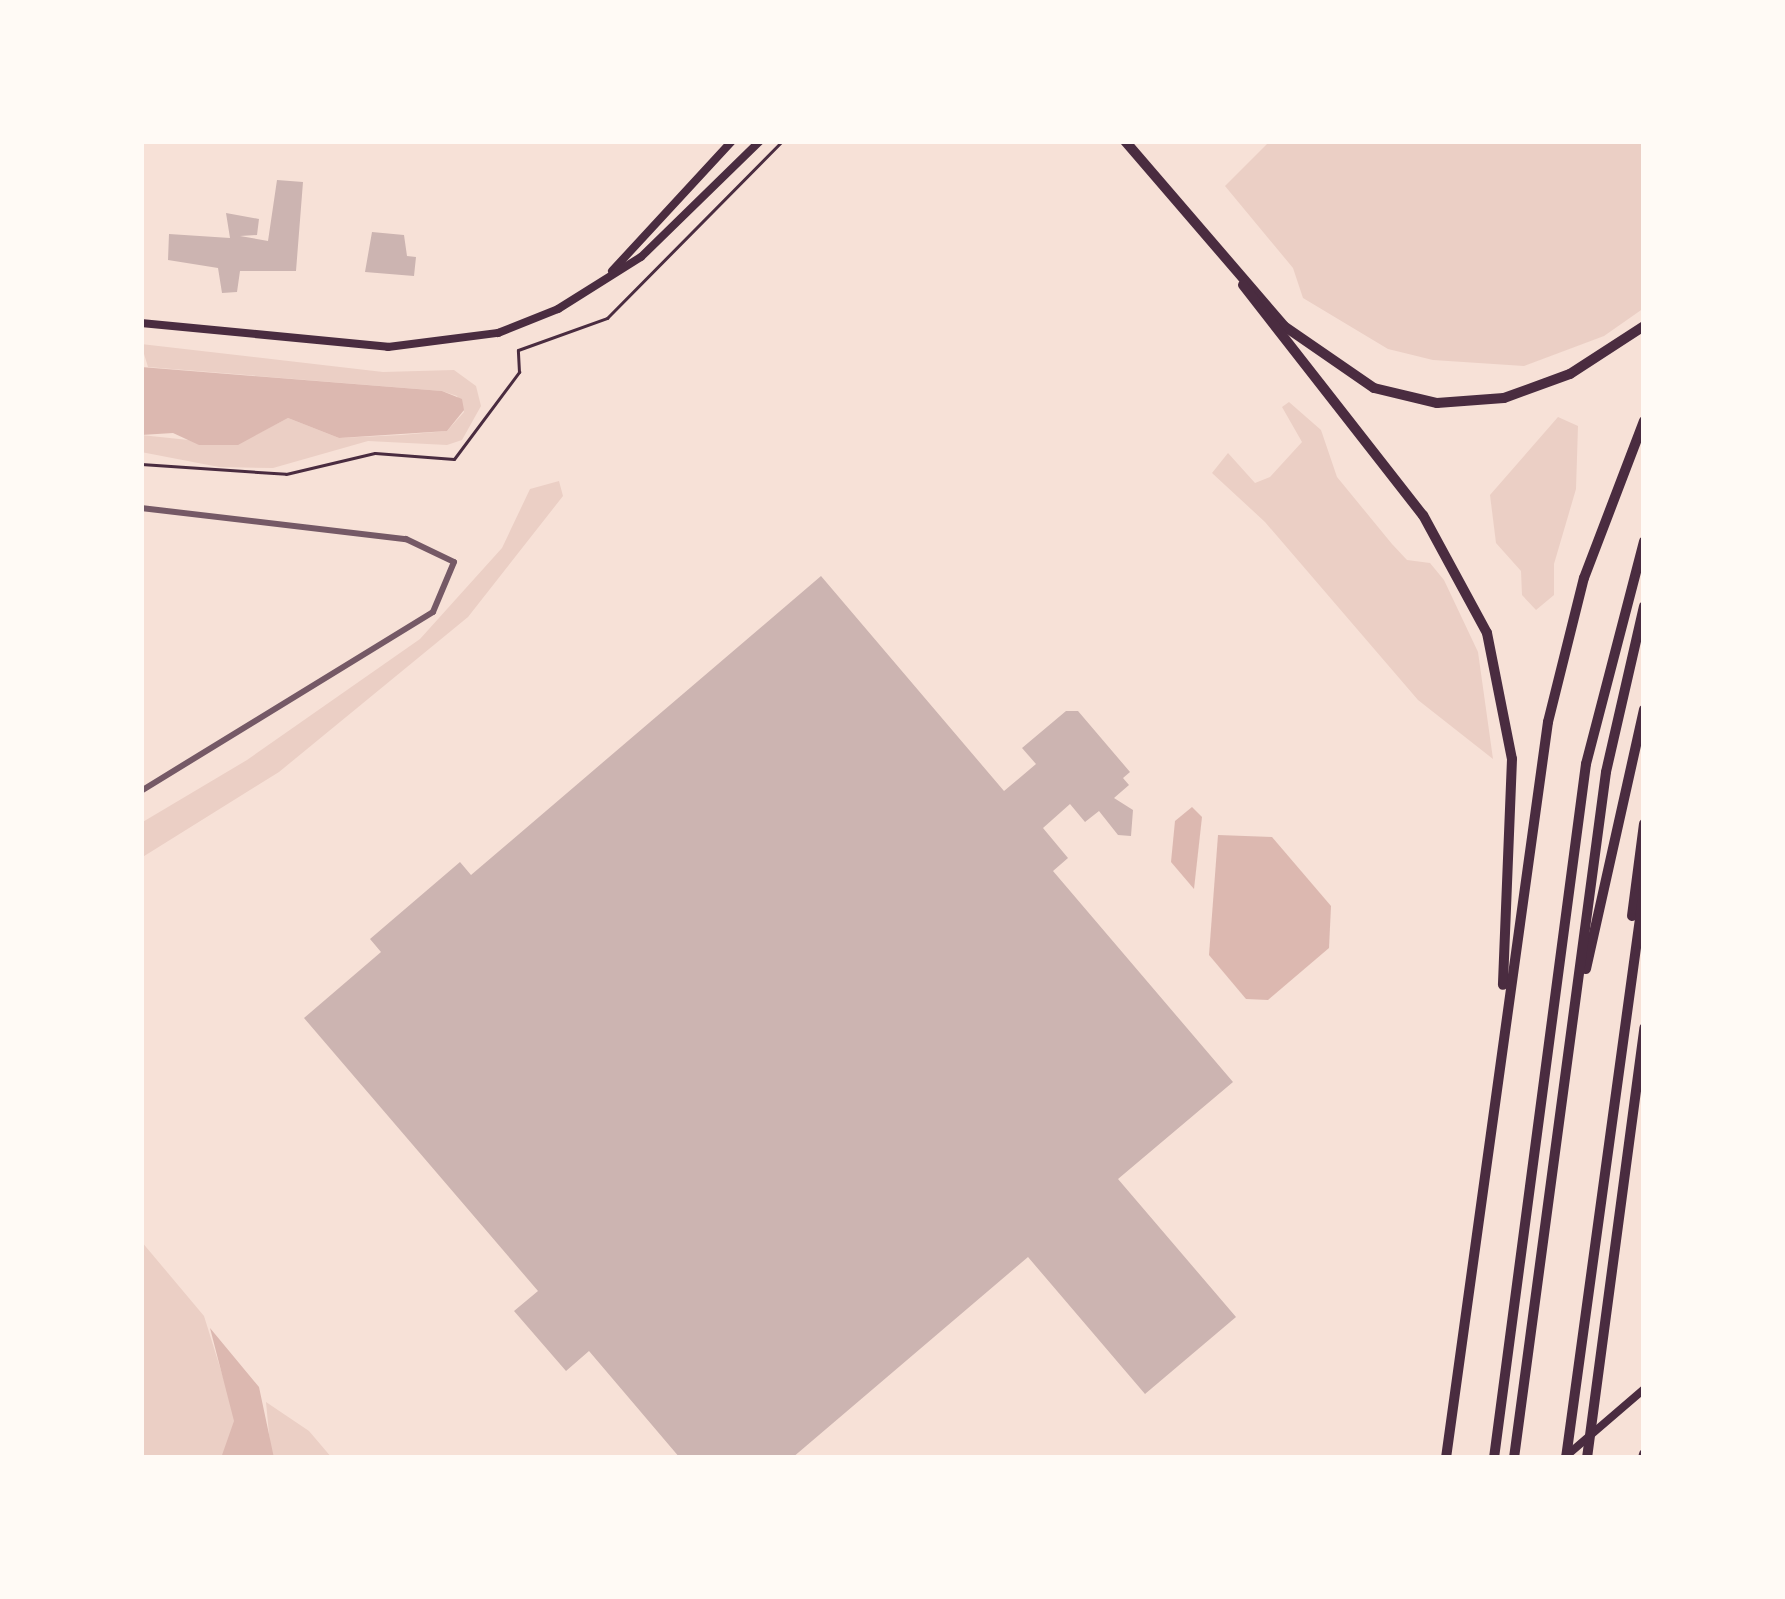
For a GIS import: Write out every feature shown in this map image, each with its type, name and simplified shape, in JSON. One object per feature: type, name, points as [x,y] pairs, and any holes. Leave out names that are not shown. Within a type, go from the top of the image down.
[{"type":"highway","points":[[1125,141],[1423,515],[1486,633],[1512,759],[1500,1052]]},
{"type":"highway","points":[[1243,285],[1347,375],[1437,403],[1538,388],[1644,326]]},
{"type":"highway","points":[[1446,1458],[1554,692],[1596,542],[1644,421]]},
{"type":"highway","points":[[1494,1458],[1586,764],[1644,541]]},
{"type":"highway","points":[[1514,1458],[1606,772],[1644,606]]},
{"type":"highway","points":[[1572,1024],[1644,709]]},
{"type":"highway","points":[[1633,961],[1644,824]]},
{"type":"highway","points":[[1565,1458],[1644,889]]},
{"type":"highway","points":[[1587,1458],[1644,1028]]},
{"type":"main road","points":[[608,277],[732,141]]},
{"type":"main road","points":[[141,323],[432,346],[526,323],[654,245],[760,141]]},
{"type":"main road","points":[[1565,1458],[1644,1388]]},
{"type":"street","points":[[141,508],[406,539],[454,562],[433,612],[141,790]]},
{"type":"path","points":[[141,464],[286,474],[374,454],[454,459],[519,372],[518,350],[607,318],[782,141]]},
{"type":"shaded area","points":[[1270,141],[1644,141],[1644,308],[1604,336],[1524,366],[1433,360],[1388,349],[1303,298],[1293,268],[1225,186]]},
{"type":"shaded area","points":[[141,344],[383,372],[454,370],[476,386],[481,406],[462,440],[447,445],[368,441],[273,468],[219,467],[141,452],[141,435],[236,445],[288,418],[339,438],[401,435],[447,431],[464,412],[457,396],[442,391],[148,367]]},
{"type":"shaded area","points":[[141,367],[442,391],[462,399],[464,410],[447,431],[339,438],[288,418],[238,445],[199,445],[173,433],[141,435]]},
{"type":"shaded area","points":[[1289,402],[1321,430],[1337,477],[1392,544],[1407,560],[1430,563],[1444,580],[1478,652],[1493,759],[1418,700],[1265,522],[1212,473],[1228,453],[1255,483],[1270,477],[1302,442],[1282,407]]},
{"type":"shaded area","points":[[1558,417],[1578,426],[1576,489],[1554,564],[1554,595],[1536,610],[1522,595],[1521,571],[1496,543],[1490,495]]},
{"type":"shaded area","points":[[559,481],[563,496],[468,617],[279,772],[141,858],[141,823],[247,760],[420,639],[502,548],[530,489]]},
{"type":"shaded area","points":[[1192,807],[1202,817],[1194,889],[1171,862],[1175,821]]},
{"type":"shaded area","points":[[1218,835],[1272,837],[1331,906],[1329,948],[1268,1000],[1246,999],[1209,955]]},
{"type":"shaded area","points":[[141,1241],[204,1316],[228,1393],[270,1445],[266,1402],[309,1431],[332,1458],[141,1458]]},
{"type":"shaded area","points":[[210,1328],[259,1387],[274,1458],[221,1458],[234,1421]]},
{"type":"building","points":[[277,180],[303,182],[296,271],[240,271],[237,292],[222,293],[218,268],[168,260],[169,234],[230,238],[226,213],[259,219],[257,235],[240,236],[268,241]]},
{"type":"building","points":[[372,232],[404,235],[407,256],[416,257],[414,276],[365,272]]},
{"type":"building","points":[[821,576],[1004,791],[1036,764],[1022,748],[1066,711],[1078,711],[1130,772],[1123,778],[1129,785],[1114,798],[1133,810],[1131,836],[1118,835],[1099,811],[1085,822],[1070,804],[1043,828],[1068,858],[1053,871],[1233,1082],[1118,1179],[1236,1317],[1145,1394],[1028,1257],[792,1458],[680,1458],[589,1351],[566,1371],[514,1311],[538,1291],[304,1018],[381,952],[370,939],[460,862],[471,875]]}]
